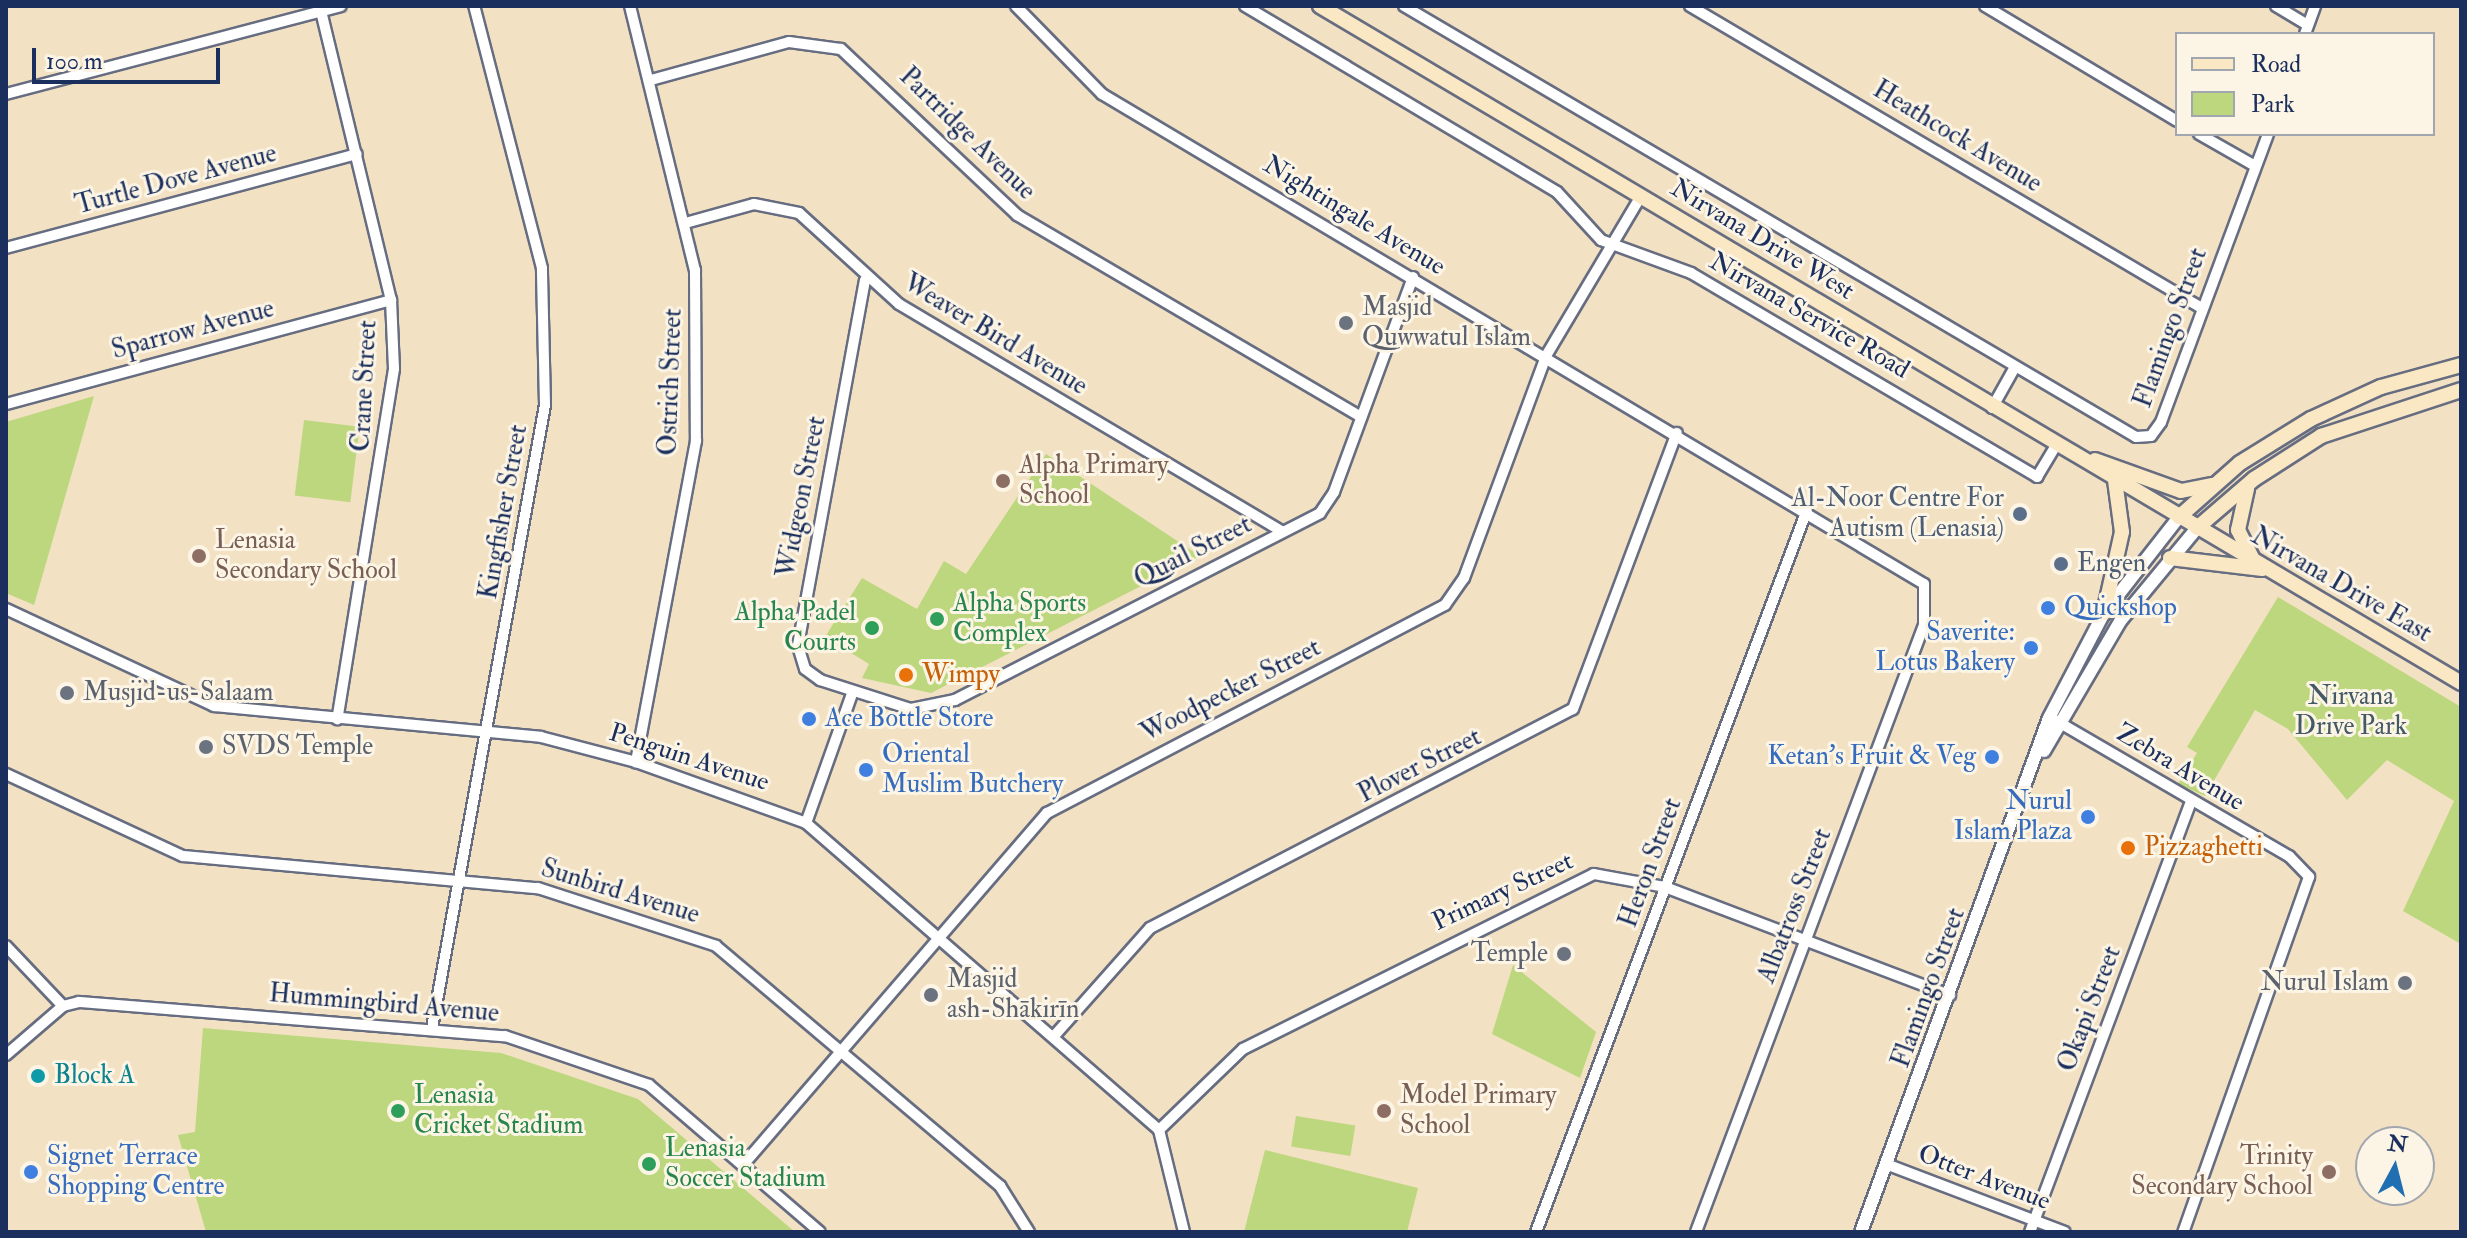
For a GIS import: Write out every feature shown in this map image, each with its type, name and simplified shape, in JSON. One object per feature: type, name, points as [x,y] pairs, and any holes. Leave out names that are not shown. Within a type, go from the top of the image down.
[{"type":"main road","name":"Nirvana Drive West","points":[[1320,6],[2179,517]]},
{"type":"main road","points":[[2179,517],[2216,484],[2311,419],[2381,387],[2461,365]]},
{"type":"main road","points":[[2197,528],[2254,479],[2352,421],[2461,390]]},
{"type":"main road","points":[[2071,453],[2181,491],[2216,484]]},
{"type":"main road","points":[[2254,479],[2241,500],[2238,530],[2260,566]]},
{"type":"main road","points":[[2104,613],[2122,532],[2115,480]]},
{"type":"main road","name":"Nirvana Drive East","points":[[2179,517],[2461,683]]},
{"type":"main road","points":[[2170,558],[2260,566]]},
{"type":"street","points":[[6,94],[341,6]]},
{"type":"street","name":"Kingfisher Street","points":[[432,1028],[484,732],[540,447],[546,309],[542,268],[474,6]]},
{"type":"street","name":"Ostrich Street","points":[[630,6],[689,222],[696,441],[636,762]]},
{"type":"street","name":"Nightingale Avenue","points":[[1016,6],[1102,94],[1906,568],[1928,595]]},
{"type":"street","name":"Nirvana Service Road","points":[[1245,6],[1557,192],[1586,231],[1612,246],[1691,273],[2037,477],[2056,445]]},
{"type":"street","points":[[1404,6],[2015,367],[1992,408]]},
{"type":"street","name":"Heathcock Avenue","points":[[1690,6],[2200,307]]},
{"type":"street","points":[[1985,6],[2175,120]]},
{"type":"street","points":[[2276,6],[2307,30],[2315,6]]},
{"type":"street","name":"Crane Street","points":[[321,11],[391,300],[387,444],[337,719]]},
{"type":"street","name":"Partridge Avenue","points":[[651,80],[789,42],[841,49],[1017,215],[1361,417]]},
{"type":"street","points":[[2202,136],[2255,166]]},
{"type":"street","name":"Flamingo Street","points":[[2015,367],[2128,433],[2151,436],[2267,136]]},
{"type":"street","name":"Turtle Dove Avenue","points":[[6,248],[357,154]]},
{"type":"street","name":"Woodpecker Street","points":[[743,1165],[938,938],[1058,805],[1445,605],[1464,578],[1546,356],[1641,196]]},
{"type":"street","name":"Weaver Bird Avenue","points":[[689,222],[754,204],[785,207],[813,224],[865,280],[1282,531]]},
{"type":"street","name":"Quail Street","points":[[852,694],[911,709],[941,705],[1326,508],[1413,277]]},
{"type":"street","name":"Widgeon Street","points":[[852,694],[805,669],[798,636],[865,280]]},
{"type":"street","name":"Sparrow Avenue","points":[[6,404],[391,300]]},
{"type":"street","name":"Plover Street","points":[[1055,1035],[1150,928],[1573,709],[1677,433]]},
{"type":"street","name":"Heron Street","points":[[1536,1232],[1807,510]]},
{"type":"street","name":"Flamingo Street","points":[[1861,1232],[2038,760],[2049,718],[2104,613],[2179,517]]},
{"type":"street","name":"Flamingo Street","points":[[2038,760],[2063,724],[2106,644],[2170,558],[2197,528]]},
{"type":"street","name":"Albatross Street","points":[[1696,1232],[1806,940],[1928,595]]},
{"type":"street","name":"Penguin Avenue","points":[[6,609],[214,706],[484,732],[636,762],[806,823],[1055,1035],[1159,1130]]},
{"type":"street","points":[[806,823],[852,694]]},
{"type":"street","name":"Zebra Avenue","points":[[2049,718],[2289,856],[2307,871],[2308,896],[2183,1232]]},
{"type":"street","name":"Sunbird Avenue","points":[[6,774],[183,856],[457,878],[555,892],[716,946],[1013,1198],[1029,1232]]},
{"type":"street","name":"Okapi Street","points":[[2030,1232],[2191,801]]},
{"type":"street","name":"Primary Street","points":[[1159,1130],[1243,1049],[1543,894],[1604,873],[1665,887],[1950,995]]},
{"type":"street","points":[[6,946],[63,1006],[6,1055]]},
{"type":"street","name":"Hummingbird Avenue","points":[[63,1006],[95,1002],[505,1036],[641,1081],[820,1232]]},
{"type":"street","points":[[1159,1130],[1184,1232]]},
{"type":"street","name":"Otter Avenue","points":[[1886,1164],[2065,1232]]},
{"type":"green space","points":[[94,396],[34,605],[6,593],[6,422]]},
{"type":"green space","points":[[304,420],[360,427],[350,502],[295,495]]},
{"type":"green space","points":[[1046,454],[1200,556],[931,693],[862,678],[869,664],[825,637],[862,578],[917,609],[944,561],[966,574]]},
{"type":"green space","name":"Nirvana Drive Park","points":[[2278,597],[2461,707],[2461,944],[2403,911],[2454,801],[2387,760],[2347,800],[2288,729],[2255,710],[2205,796],[2178,784],[2197,753],[2187,747]]},
{"type":"green space","points":[[1513,965],[1596,1032],[1580,1078],[1492,1034]]},
{"type":"green space","name":"Lenasia Cricket Stadium","points":[[203,1028],[501,1053],[638,1099],[795,1232],[206,1232],[178,1135],[195,1132]]},
{"type":"green space","points":[[1296,1116],[1355,1125],[1350,1156],[1291,1147]]},
{"type":"green space","points":[[1265,1150],[1418,1188],[1407,1232],[1244,1232]]},
{"type":"place","name":"Masjid Quwwatul Islam","points":[[1346,323]]},
{"type":"place","name":"Alpha Primary School","points":[[1003,481]]},
{"type":"place","name":"Al-Noor Centre For Autism (Lenasia)","points":[[2020,514]]},
{"type":"place","name":"Lenasia Secondary School","points":[[199,556]]},
{"type":"place","name":"Engen","points":[[2061,564]]},
{"type":"place","name":"Quickshop","points":[[2048,608]]},
{"type":"place","name":"Alpha Sports Complex","points":[[937,619]]},
{"type":"place","name":"Alpha Padel Courts","points":[[872,628]]},
{"type":"place","name":"Saverite: Lotus Bakery","points":[[2031,648]]},
{"type":"place","name":"Wimpy","points":[[906,675]]},
{"type":"place","name":"Musjid-us-Salaam","points":[[67,693]]},
{"type":"place","name":"Ace Bottle Store","points":[[809,719]]},
{"type":"place","name":"SVDS Temple","points":[[206,747]]},
{"type":"place","name":"Ketan's Fruit & Veg","points":[[1992,757]]},
{"type":"place","name":"Oriental Muslim Butchery","points":[[866,770]]},
{"type":"place","name":"Nurul Islam Plaza","points":[[2088,817]]},
{"type":"place","name":"Pizzaghetti","points":[[2128,848]]},
{"type":"place","name":"Temple","points":[[1564,954]]},
{"type":"place","name":"Nurul Islam","points":[[2405,983]]},
{"type":"place","name":"Masjid ash-Shākirīn","points":[[931,995]]},
{"type":"place","name":"Block A","points":[[38,1076]]},
{"type":"place","name":"Lenasia Cricket Stadium","points":[[398,1111]]},
{"type":"place","name":"Model Primary School","points":[[1384,1111]]},
{"type":"place","name":"Lenasia Soccer Stadium","points":[[649,1164]]},
{"type":"place","name":"Signet Terrace Shopping Centre","points":[[31,1172]]},
{"type":"place","name":"Trinity Secondary School","points":[[2329,1172]]}]
